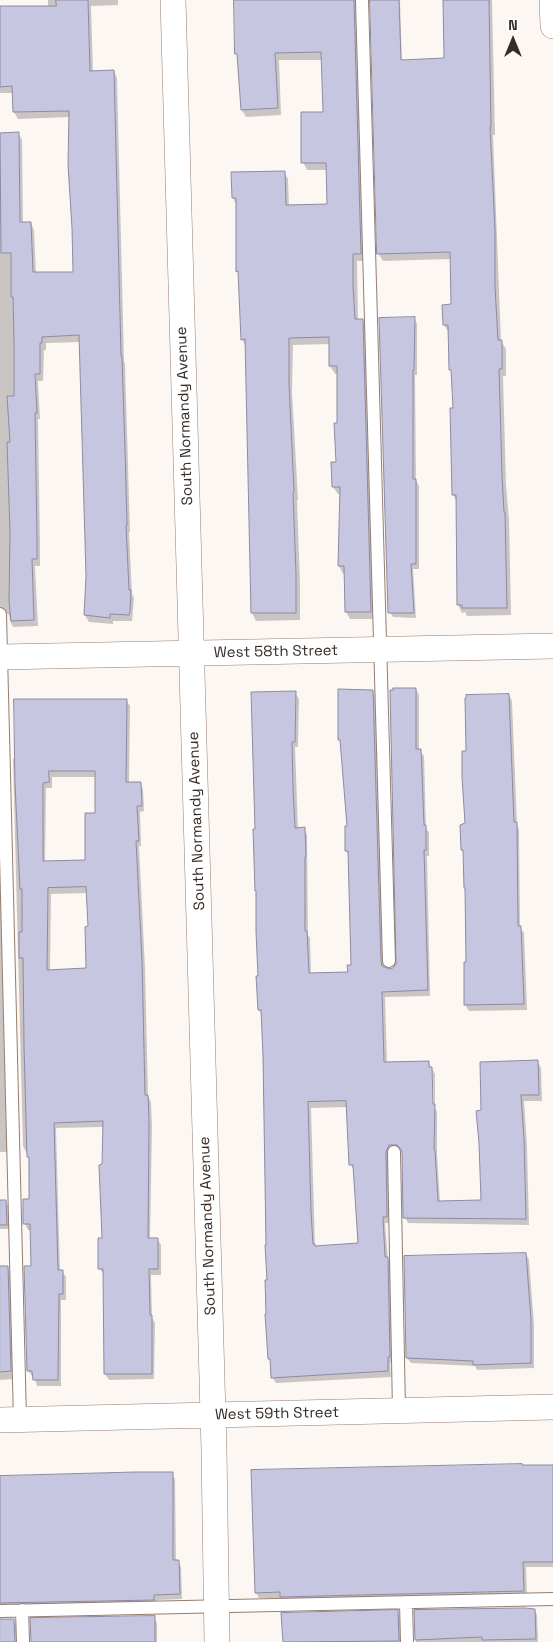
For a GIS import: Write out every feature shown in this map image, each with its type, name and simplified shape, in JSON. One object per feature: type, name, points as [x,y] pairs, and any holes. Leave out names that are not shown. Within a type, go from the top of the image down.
[{"type":"street","name":"South Normandy Avenue","points":[[173,0],[214,1415],[217,1642]]},
{"type":"street","points":[[552,0],[553,26]]},
{"type":"street","name":"West 58th Street","points":[[1,657],[553,646]]},
{"type":"street","name":"West 59th Street","points":[[10,1420],[553,1407]]},
{"type":"lane","points":[[362,0],[389,962]]},
{"type":"lane","points":[[0,614],[10,1420]]},
{"type":"lane","points":[[394,1152],[399,1411]]},
{"type":"lane","points":[[0,1611],[553,1599]]},
{"type":"lane","points":[[406,1602],[407,1642]]},
{"type":"lane","points":[[22,1610],[23,1642]]},
{"type":"building","points":[[56,0],[88,0],[90,71],[114,70],[126,525],[129,590],[131,590],[130,612],[129,615],[110,614],[110,618],[84,615],[86,576],[79,335],[42,337],[42,343],[40,343],[40,374],[35,374],[37,413],[35,413],[37,559],[32,559],[34,620],[11,621],[9,601],[10,532],[7,442],[10,442],[7,396],[14,396],[13,297],[11,297],[11,253],[1,253],[0,133],[19,132],[20,222],[31,222],[33,272],[73,272],[68,165],[69,111],[13,112],[12,86],[0,87],[0,6],[56,6]]},
{"type":"building","points":[[234,0],[354,0],[361,254],[353,254],[353,286],[355,319],[363,319],[371,612],[345,612],[344,566],[338,566],[340,487],[332,487],[331,462],[336,462],[334,423],[337,423],[337,366],[329,366],[329,337],[289,338],[296,613],[251,613],[245,339],[241,340],[238,271],[236,272],[236,198],[232,198],[231,172],[285,171],[286,205],[327,204],[326,163],[301,163],[301,112],[323,112],[321,52],[275,53],[278,108],[241,110],[237,54],[235,54]]},
{"type":"building","points":[[370,0],[399,0],[401,60],[444,58],[443,0],[489,0],[490,127],[495,230],[495,287],[498,340],[502,340],[502,369],[499,369],[507,608],[462,608],[462,605],[457,605],[456,495],[452,495],[450,408],[453,408],[451,370],[449,370],[448,325],[443,325],[442,305],[451,304],[450,252],[377,254]]},
{"type":"building","points":[[415,317],[413,479],[416,479],[416,564],[411,564],[414,613],[388,613],[379,318]]},
{"type":"building","points":[[393,688],[416,688],[416,749],[421,749],[424,825],[426,825],[426,850],[424,850],[428,990],[382,992],[384,1062],[429,1061],[429,1067],[432,1067],[433,1104],[435,1104],[434,1150],[438,1201],[481,1200],[476,1111],[481,1110],[480,1062],[538,1060],[539,1095],[521,1095],[526,1219],[403,1218],[402,1151],[397,1145],[389,1145],[386,1152],[387,1217],[383,1217],[385,1257],[388,1257],[390,1357],[388,1357],[388,1371],[271,1378],[265,1314],[265,1280],[267,1280],[263,1056],[261,1010],[258,1010],[256,976],[258,976],[251,692],[296,691],[295,742],[292,742],[293,788],[295,828],[305,827],[305,931],[307,931],[309,973],[348,972],[347,965],[351,965],[348,851],[345,851],[345,826],[347,826],[340,740],[338,740],[338,689],[373,690],[381,961],[382,966],[389,969],[393,968],[396,964],[390,690],[393,690]],"holes":[[[346,1101],[349,1165],[353,1165],[358,1243],[315,1246],[313,1244],[311,1212],[308,1102]]]},
{"type":"building","points":[[509,694],[514,822],[517,822],[518,926],[521,926],[524,1004],[464,1005],[464,962],[466,962],[465,888],[460,825],[465,823],[462,751],[466,751],[465,698],[466,695]]},
{"type":"building","points":[[14,699],[127,699],[126,782],[141,782],[142,806],[137,806],[139,841],[136,841],[142,961],[145,1095],[148,1095],[149,1120],[148,1238],[158,1238],[158,1269],[149,1269],[150,1315],[152,1315],[152,1374],[104,1374],[103,1269],[98,1269],[98,1238],[102,1238],[99,1165],[102,1164],[103,1121],[54,1123],[58,1270],[63,1270],[63,1294],[59,1294],[58,1380],[33,1380],[32,1371],[27,1371],[24,1266],[31,1266],[30,1224],[23,1224],[23,1199],[29,1199],[29,1157],[27,1157],[23,958],[19,958],[19,932],[22,932],[22,889],[20,889],[15,783]],"holes":[[[49,771],[95,771],[95,813],[85,813],[85,860],[43,861],[43,783],[49,782]],[[86,887],[88,926],[85,927],[86,968],[47,970],[48,888]]]},
{"type":"building","points":[[0,1200],[6,1200],[7,1225],[0,1225]]},
{"type":"building","points":[[526,1253],[531,1319],[531,1363],[473,1365],[473,1361],[406,1358],[404,1256]]},
{"type":"building","points":[[0,1266],[8,1266],[11,1371],[0,1372]]},
{"type":"building","points":[[522,1464],[553,1465],[553,1562],[523,1562],[524,1591],[280,1597],[280,1592],[255,1593],[251,1470]]},
{"type":"building","points":[[173,1472],[173,1560],[179,1560],[180,1594],[154,1595],[154,1600],[0,1603],[0,1476]]},
{"type":"building","points":[[535,1609],[536,1639],[482,1640],[482,1637],[415,1640],[414,1610]]},
{"type":"building","points":[[398,1610],[399,1641],[283,1642],[281,1613]]},
{"type":"building","points":[[155,1616],[155,1642],[31,1642],[30,1618]]},
{"type":"building","points":[[0,1619],[14,1619],[15,1642],[0,1642]]}]
